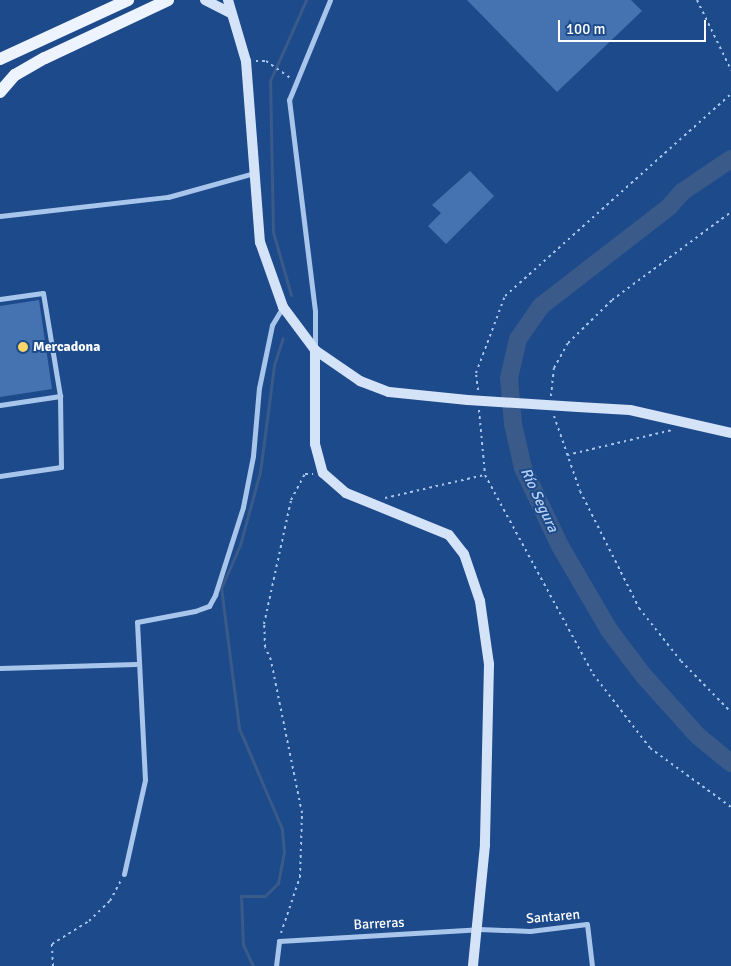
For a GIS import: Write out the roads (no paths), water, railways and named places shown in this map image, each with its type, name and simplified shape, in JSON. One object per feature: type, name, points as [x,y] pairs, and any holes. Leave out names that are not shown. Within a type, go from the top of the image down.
[{"type":"main road","points":[[0,60],[128,0]]},
{"type":"main road","points":[[0,91],[15,75],[45,58],[168,0]]},
{"type":"main road","points":[[205,0],[230,12]]},
{"type":"main road","points":[[228,0],[246,61],[254,172],[264,260],[283,306],[315,350],[360,381],[389,392],[578,408],[630,410],[731,433]]},
{"type":"main road","points":[[0,51],[30,45]]},
{"type":"main road","points":[[0,73],[0,91]]},
{"type":"main road","points":[[315,350],[315,444],[323,473],[346,493],[449,535],[464,554],[482,609],[489,664],[479,929],[473,966]]},
{"type":"street","points":[[315,350],[315,311],[289,100],[330,0]]},
{"type":"street","points":[[0,216],[168,197],[254,172]]},
{"type":"street","points":[[0,299],[43,293],[60,396],[61,468],[0,476]]},
{"type":"street","points":[[124,874],[145,780],[136,664],[137,622],[195,611],[209,606],[215,595],[243,507],[253,456],[259,388],[272,325],[283,306]]},
{"type":"street","points":[[0,405],[60,396]]},
{"type":"street","points":[[0,668],[136,664]]},
{"type":"street","name":"Santaren","points":[[479,929],[530,931],[587,924],[592,966]]},
{"type":"street","name":"Barreras","points":[[276,966],[279,941],[479,929]]},
{"type":"waterway","points":[[291,295],[273,232],[270,81],[306,0]]},
{"type":"waterway","name":"Río Segura","points":[[731,159],[682,192],[669,207],[541,306],[518,339],[509,378],[513,424],[523,468],[560,546],[609,630],[643,675],[698,736],[731,763]]},
{"type":"waterway","points":[[253,966],[243,945],[241,896],[265,896],[278,883],[284,853],[282,829],[239,728],[221,588],[240,545],[260,472],[274,365],[283,338]]},
{"type":"place","name":"Mercadona","points":[[23,347]]}]
